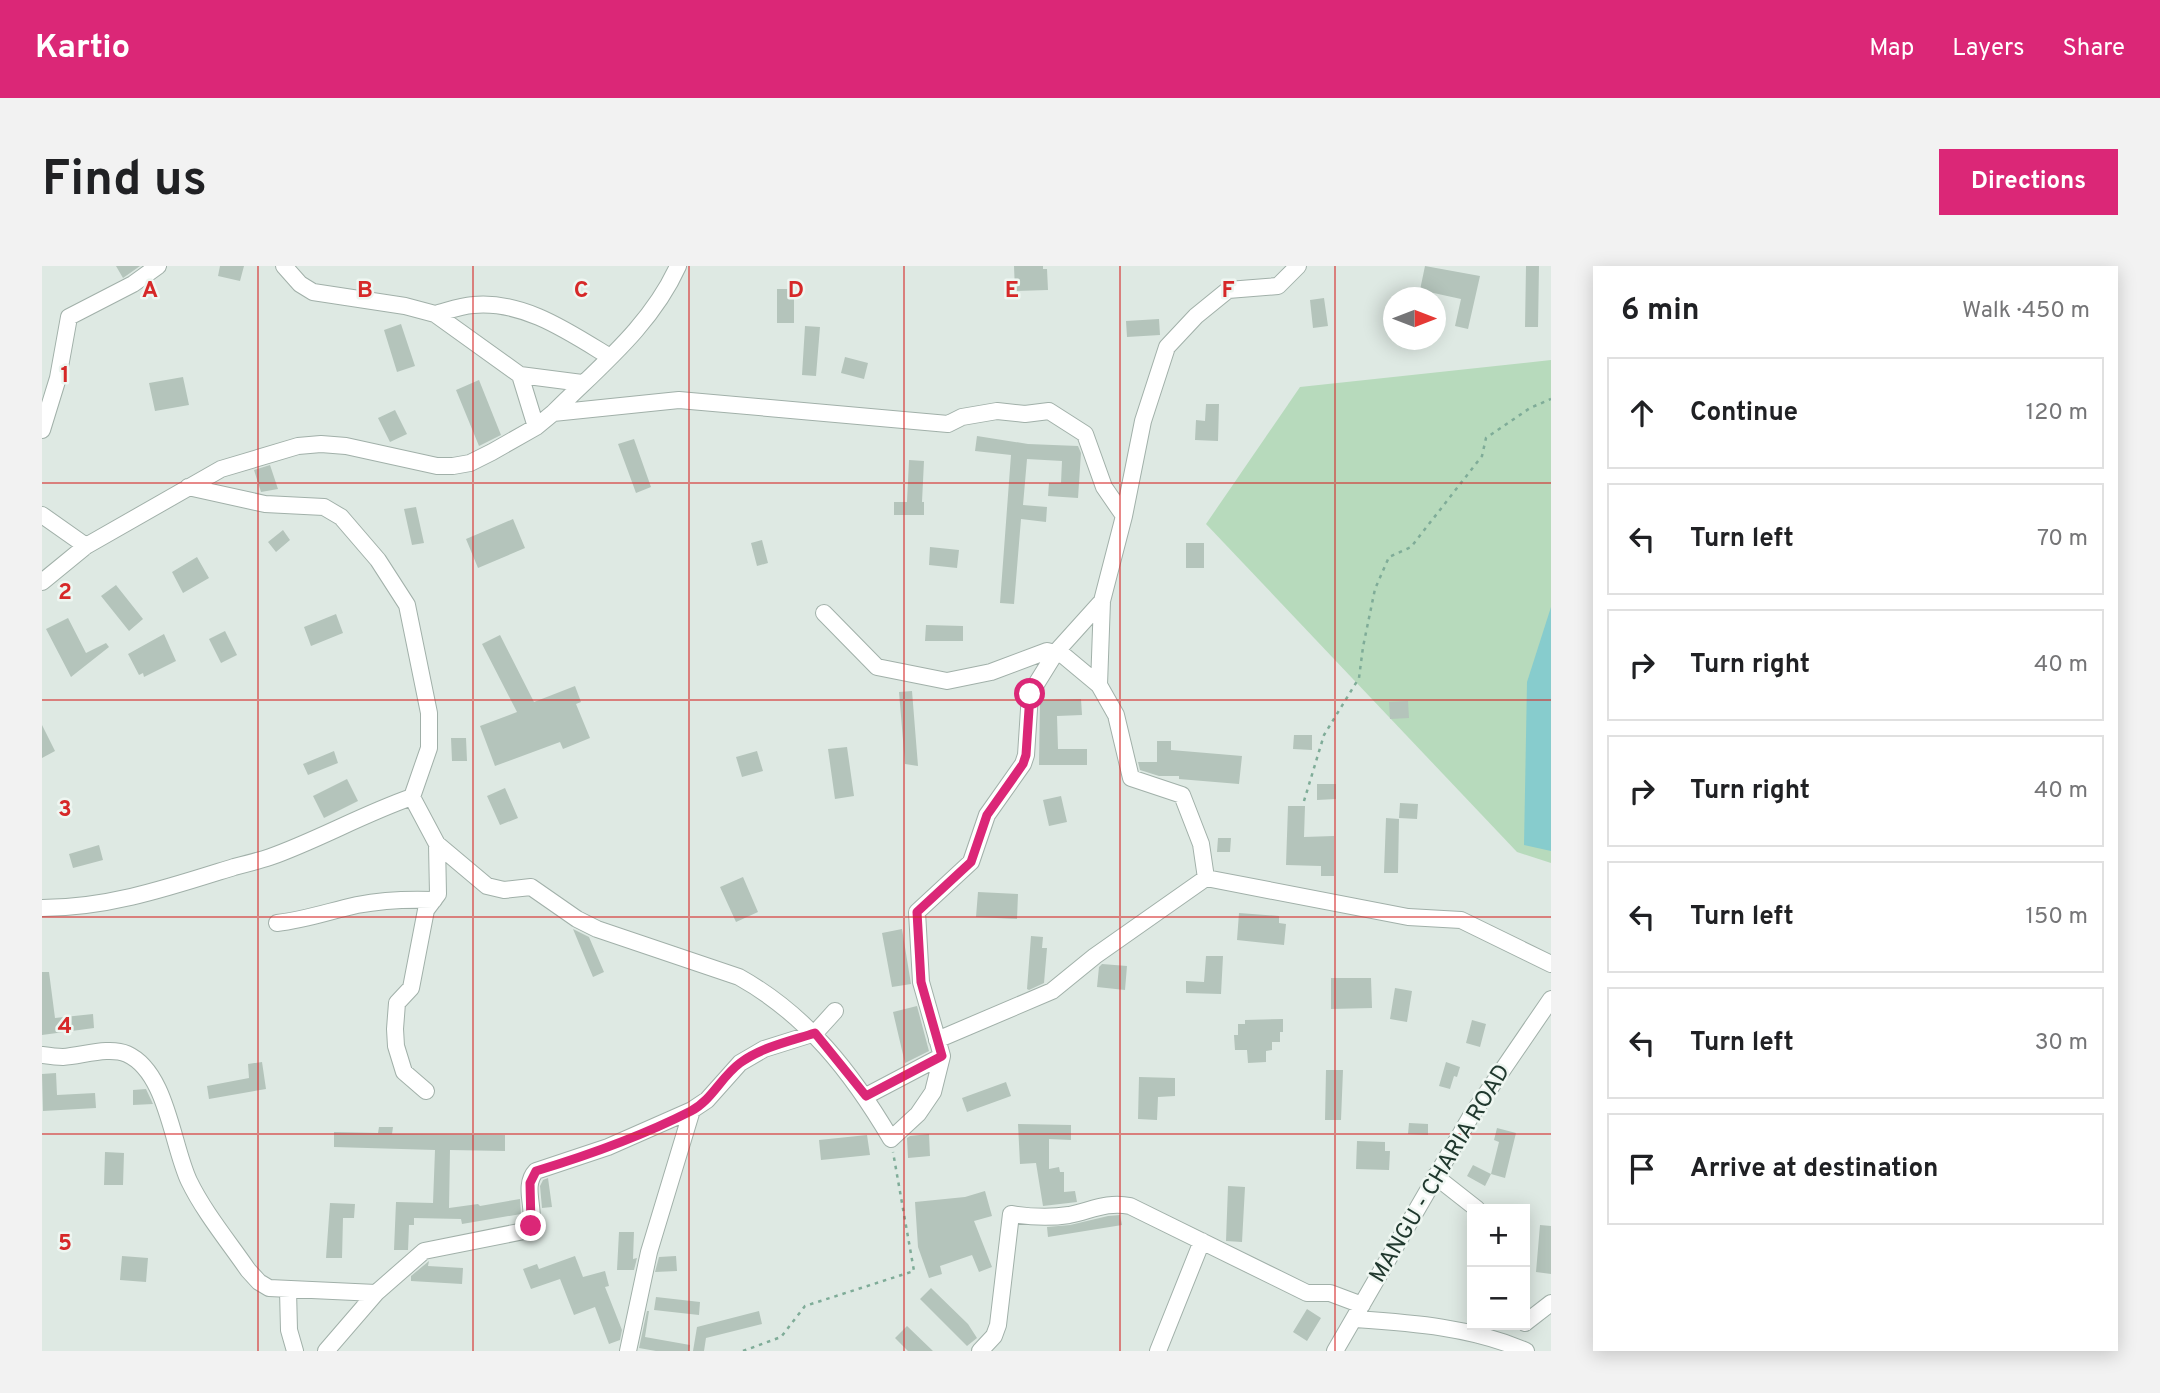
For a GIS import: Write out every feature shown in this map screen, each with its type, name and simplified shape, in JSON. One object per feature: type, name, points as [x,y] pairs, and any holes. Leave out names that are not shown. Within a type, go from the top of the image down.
[{"type":"street","points":[[42,430],[58,378],[69,317],[133,285],[158,266]]},
{"type":"street","points":[[284,266],[300,284],[313,292],[405,306],[435,314],[520,375],[583,383]]},
{"type":"street","points":[[42,582],[86,546],[221,469],[298,446],[346,446],[437,466],[470,463],[536,427],[554,413],[652,313],[678,266]]},
{"type":"street","points":[[1099,685],[1102,601],[1124,516],[1143,421],[1167,347],[1196,316],[1228,290],[1278,286],[1298,266]]},
{"type":"street","points":[[435,314],[471,305],[494,305],[530,313],[560,327],[610,357]]},
{"type":"street","points":[[520,375],[536,427]]},
{"type":"street","points":[[554,413],[680,400],[948,424],[962,417],[998,411],[1025,414],[1049,411],[1085,434],[1104,487],[1124,516]]},
{"type":"street","points":[[188,487],[265,504],[324,507],[341,517],[378,560],[407,605],[429,713],[429,748],[412,797],[437,844],[487,886],[504,890],[531,887],[577,919],[597,929],[739,977],[795,1015],[815,1033],[866,1096],[891,1139],[918,1114],[933,1092],[939,1048],[921,982],[917,912],[971,862],[987,815],[1023,764],[1030,694],[1056,652],[1102,601]]},
{"type":"street","points":[[42,515],[86,546]]},
{"type":"street","points":[[824,613],[877,667],[947,681],[991,672],[1047,651],[1063,655],[1099,685],[1116,715],[1131,778],[1182,795],[1201,844],[1206,878]]},
{"type":"street","points":[[42,908],[86,906],[137,897],[196,881],[271,857],[379,808],[412,797]]},
{"type":"street","points":[[426,1091],[404,1072],[396,1046],[395,1030],[397,1003],[411,988],[426,910],[438,894],[437,844]]},
{"type":"street","points":[[866,1096],[939,1048],[1052,991],[1095,956],[1206,878],[1408,917],[1461,920],[1551,964]]},
{"type":"street","points":[[277,923],[302,920],[368,904],[405,899],[433,900]]},
{"type":"street","name":"MANGU - CHARIA ROAD","points":[[1335,1351],[1471,1116],[1551,999]]},
{"type":"street","points":[[326,1351],[376,1293],[430,1248],[529,1230],[532,1222],[530,1183],[536,1171],[608,1147],[692,1110],[707,1100],[740,1063],[764,1049],[815,1033],[835,1011]]},
{"type":"street","points":[[42,1055],[60,1057],[116,1051],[138,1060],[162,1099],[188,1178],[248,1270],[259,1282],[269,1288],[288,1290],[376,1293]]},
{"type":"street","points":[[628,1351],[649,1252],[692,1110]]},
{"type":"street","points":[[1435,1176],[1471,1204]]},
{"type":"street","points":[[980,1351],[988,1345],[998,1325],[1011,1214],[1067,1216],[1119,1203],[1307,1293],[1329,1293],[1358,1312],[1493,1334],[1526,1351]]},
{"type":"street","points":[[1158,1351],[1202,1241]]},
{"type":"street","points":[[288,1290],[289,1330],[295,1351]]},
{"type":"street","points":[[1530,1319],[1551,1303]]},
{"type":"path","points":[[1304,801],[1324,734],[1359,678],[1375,589],[1389,556],[1410,547],[1482,456],[1486,438],[1531,408],[1551,399]]},
{"type":"path","points":[[743,1351],[781,1337],[805,1306],[914,1271],[891,1139]]},
{"type":"green space","points":[[1551,360],[1551,863],[1517,852],[1206,524],[1300,387]]},
{"type":"water","points":[[1551,607],[1551,851],[1524,845],[1527,682]]},
{"type":"building","points":[[116,266],[140,266],[123,278]]},
{"type":"building","points":[[220,266],[244,266],[240,281],[218,276]]},
{"type":"building","points":[[1014,266],[1043,266],[1043,269],[1047,269],[1048,290],[1015,291]]},
{"type":"building","points":[[1425,266],[1480,276],[1468,329],[1455,326],[1461,299],[1446,296],[1446,287],[1421,287]]},
{"type":"building","points":[[1526,266],[1539,266],[1538,327],[1525,327]]},
{"type":"building","points":[[777,289],[794,289],[794,323],[777,323]]},
{"type":"building","points":[[1324,298],[1328,326],[1313,328],[1310,300]]},
{"type":"building","points":[[1159,319],[1160,335],[1127,337],[1126,321]]},
{"type":"building","points":[[401,324],[415,366],[397,372],[384,330]]},
{"type":"building","points":[[805,326],[820,327],[816,376],[802,375]]},
{"type":"building","points":[[845,357],[868,363],[864,379],[841,373]]},
{"type":"building","points":[[183,377],[189,405],[155,411],[149,383]]},
{"type":"building","points":[[479,380],[501,435],[479,446],[456,390]]},
{"type":"building","points":[[1206,404],[1219,404],[1218,441],[1195,440],[1196,420],[1205,421]]},
{"type":"building","points":[[395,410],[407,434],[390,442],[378,418]]},
{"type":"building","points":[[977,436],[1028,444],[1078,446],[1081,453],[1078,498],[1048,496],[1049,483],[1061,483],[1062,461],[1027,459],[1023,505],[1047,507],[1046,522],[1021,519],[1014,604],[1000,603],[1011,455],[975,451]]},
{"type":"building","points":[[634,439],[651,487],[636,493],[618,444]]},
{"type":"building","points":[[909,460],[924,461],[924,515],[894,515],[894,502],[907,502]]},
{"type":"building","points":[[270,465],[278,489],[261,492],[254,470]]},
{"type":"building","points":[[416,507],[424,543],[412,545],[404,509]]},
{"type":"building","points":[[513,519],[525,548],[478,568],[466,539]]},
{"type":"building","points":[[283,530],[290,540],[276,552],[268,542]]},
{"type":"building","points":[[762,540],[768,563],[757,566],[751,543]]},
{"type":"building","points":[[1186,543],[1204,543],[1204,568],[1186,568]]},
{"type":"building","points":[[930,547],[959,550],[957,568],[929,565]]},
{"type":"building","points":[[197,557],[209,578],[183,593],[172,572]]},
{"type":"building","points":[[116,585],[143,619],[129,631],[101,596]]},
{"type":"building","points":[[336,614],[343,633],[311,646],[304,627]]},
{"type":"building","points":[[68,618],[86,653],[106,643],[109,647],[71,677],[46,629]]},
{"type":"building","points":[[926,625],[963,626],[963,641],[925,641]]},
{"type":"building","points":[[225,631],[237,655],[221,663],[209,639]]},
{"type":"building","points":[[164,634],[176,661],[144,677],[143,673],[139,675],[128,654]]},
{"type":"building","points":[[500,635],[534,702],[575,686],[581,702],[576,704],[590,738],[563,749],[560,742],[495,766],[480,726],[517,712],[482,644]]},
{"type":"building","points":[[912,691],[918,766],[905,764],[899,692]]},
{"type":"building","points":[[1081,699],[1082,715],[1057,716],[1058,749],[1087,749],[1087,765],[1039,765],[1040,700]]},
{"type":"building","points":[[1408,701],[1409,718],[1390,719],[1389,702]]},
{"type":"building","points":[[42,725],[55,751],[42,758]]},
{"type":"building","points":[[1294,735],[1312,735],[1312,750],[1293,749]]},
{"type":"building","points":[[451,738],[466,738],[467,761],[452,761]]},
{"type":"building","points":[[1157,741],[1171,741],[1171,750],[1242,756],[1239,784],[1179,779],[1179,776],[1159,776],[1140,770],[1138,762],[1157,762]]},
{"type":"building","points":[[847,747],[854,796],[835,799],[828,749]]},
{"type":"building","points":[[334,751],[338,763],[308,775],[303,764]]},
{"type":"building","points":[[757,751],[763,771],[742,777],[736,757]]},
{"type":"building","points":[[347,779],[358,801],[324,818],[313,796]]},
{"type":"building","points":[[1317,784],[1336,784],[1336,799],[1317,800]]},
{"type":"building","points":[[505,788],[518,818],[500,825],[487,796]]},
{"type":"building","points":[[1061,796],[1067,822],[1049,826],[1043,800]]},
{"type":"building","points":[[1400,803],[1418,804],[1417,819],[1399,818]]},
{"type":"building","points":[[1288,806],[1305,806],[1304,837],[1334,836],[1334,876],[1321,876],[1321,866],[1286,865]]},
{"type":"building","points":[[1386,818],[1399,819],[1398,873],[1384,873]]},
{"type":"building","points":[[1218,838],[1231,838],[1230,852],[1217,852]]},
{"type":"building","points":[[99,845],[103,860],[73,868],[69,854]]},
{"type":"building","points":[[743,877],[758,912],[736,922],[720,887]]},
{"type":"building","points":[[978,892],[1018,894],[1017,919],[976,917]]},
{"type":"building","points":[[1239,913],[1279,916],[1279,923],[1286,924],[1284,945],[1237,940]]},
{"type":"building","points":[[573,929],[589,937],[604,972],[593,977]]},
{"type":"building","points":[[902,929],[911,984],[892,987],[882,933]]},
{"type":"building","points":[[1031,936],[1043,937],[1042,948],[1047,948],[1044,983],[1029,990],[1027,989]]},
{"type":"building","points":[[1206,956],[1223,956],[1221,994],[1186,993],[1186,981],[1204,982]]},
{"type":"building","points":[[1102,964],[1127,966],[1125,990],[1097,987],[1099,967]]},
{"type":"building","points":[[42,972],[49,972],[55,1018],[93,1014],[94,1028],[42,1035]]},
{"type":"building","points":[[1331,978],[1371,978],[1372,1008],[1331,1009]]},
{"type":"building","points":[[1395,988],[1412,991],[1407,1022],[1390,1019]]},
{"type":"building","points":[[917,1006],[929,1051],[905,1063],[893,1012]]},
{"type":"building","points":[[1283,1019],[1280,1042],[1272,1042],[1272,1050],[1266,1051],[1266,1062],[1248,1063],[1247,1050],[1235,1050],[1234,1035],[1238,1035],[1238,1024],[1245,1024],[1245,1020]]},
{"type":"building","points":[[1472,1020],[1486,1024],[1480,1047],[1466,1043]]},
{"type":"building","points":[[262,1062],[266,1089],[209,1099],[207,1086],[249,1078],[248,1064]]},
{"type":"building","points":[[1446,1062],[1460,1067],[1450,1089],[1439,1086]]},
{"type":"building","points":[[1326,1070],[1343,1070],[1341,1120],[1325,1120]]},
{"type":"building","points":[[56,1073],[57,1095],[95,1093],[96,1108],[43,1111],[42,1074]]},
{"type":"building","points":[[1139,1077],[1175,1078],[1175,1096],[1158,1097],[1157,1120],[1138,1119]]},
{"type":"building","points":[[1006,1082],[1011,1096],[967,1112],[962,1098]]},
{"type":"building","points":[[146,1089],[153,1104],[133,1105],[133,1090]]},
{"type":"building","points":[[1409,1123],[1428,1124],[1428,1135],[1408,1134]]},
{"type":"building","points":[[1018,1124],[1071,1125],[1071,1140],[1049,1139],[1049,1169],[1059,1167],[1060,1172],[1064,1172],[1064,1192],[1075,1191],[1077,1202],[1043,1206],[1036,1163],[1020,1164]]},
{"type":"building","points":[[379,1127],[393,1127],[392,1134],[505,1135],[505,1151],[450,1150],[449,1208],[520,1199],[521,1214],[462,1224],[461,1219],[414,1218],[414,1225],[409,1225],[408,1250],[394,1250],[396,1202],[433,1203],[435,1150],[334,1147],[334,1132],[378,1133]]},
{"type":"building","points":[[1497,1128],[1516,1133],[1505,1178],[1491,1174],[1499,1142],[1494,1140]]},
{"type":"building","points":[[929,1134],[930,1156],[908,1158],[907,1138]]},
{"type":"building","points":[[867,1135],[870,1155],[821,1160],[819,1140]]},
{"type":"building","points":[[1357,1141],[1385,1142],[1385,1151],[1390,1151],[1389,1170],[1356,1169]]},
{"type":"building","points":[[105,1152],[124,1153],[123,1185],[104,1185]]},
{"type":"building","points":[[1473,1165],[1491,1174],[1485,1186],[1467,1176]]},
{"type":"building","points":[[548,1178],[552,1207],[542,1208],[540,1186],[543,1180]]},
{"type":"building","points":[[1228,1186],[1245,1187],[1242,1242],[1226,1241]]},
{"type":"building","points":[[985,1191],[992,1216],[974,1221],[992,1267],[979,1272],[972,1255],[940,1266],[942,1274],[929,1278],[918,1247],[915,1202],[965,1197]]},
{"type":"building","points":[[330,1203],[355,1204],[354,1218],[343,1218],[342,1258],[326,1258]]},
{"type":"building","points":[[1120,1215],[1122,1225],[1048,1237],[1047,1227]]},
{"type":"building","points":[[1540,1225],[1551,1226],[1551,1274],[1536,1272]]},
{"type":"building","points":[[619,1232],[634,1232],[633,1259],[637,1258],[634,1270],[617,1270]]},
{"type":"building","points":[[122,1256],[148,1258],[146,1282],[120,1280]]},
{"type":"building","points":[[575,1256],[583,1277],[605,1271],[609,1286],[605,1287],[622,1330],[620,1340],[609,1344],[595,1307],[574,1315],[560,1279],[531,1289],[523,1269],[537,1264],[539,1269]]},
{"type":"building","points":[[676,1256],[677,1271],[655,1272],[659,1257]]},
{"type":"building","points":[[429,1261],[428,1266],[463,1268],[462,1284],[411,1281],[411,1276]]},
{"type":"building","points":[[931,1288],[968,1324],[977,1338],[967,1346],[920,1299]]},
{"type":"building","points":[[656,1297],[700,1302],[699,1315],[654,1310]]},
{"type":"building","points":[[1307,1309],[1321,1318],[1307,1341],[1293,1332]]},
{"type":"building","points":[[647,1311],[645,1337],[690,1345],[689,1351],[639,1348]]},
{"type":"building","points":[[759,1311],[762,1324],[706,1338],[704,1351],[693,1351],[697,1327]]},
{"type":"building","points":[[907,1326],[933,1351],[908,1351],[895,1338]]},
{"type":"route","points":[[531,1226],[530,1183],[536,1171],[608,1147],[692,1110],[707,1100],[740,1063],[764,1049],[815,1033],[866,1096],[942,1056],[930,1011],[923,997],[917,912],[971,862],[982,823],[1023,764],[1030,694]]}]
